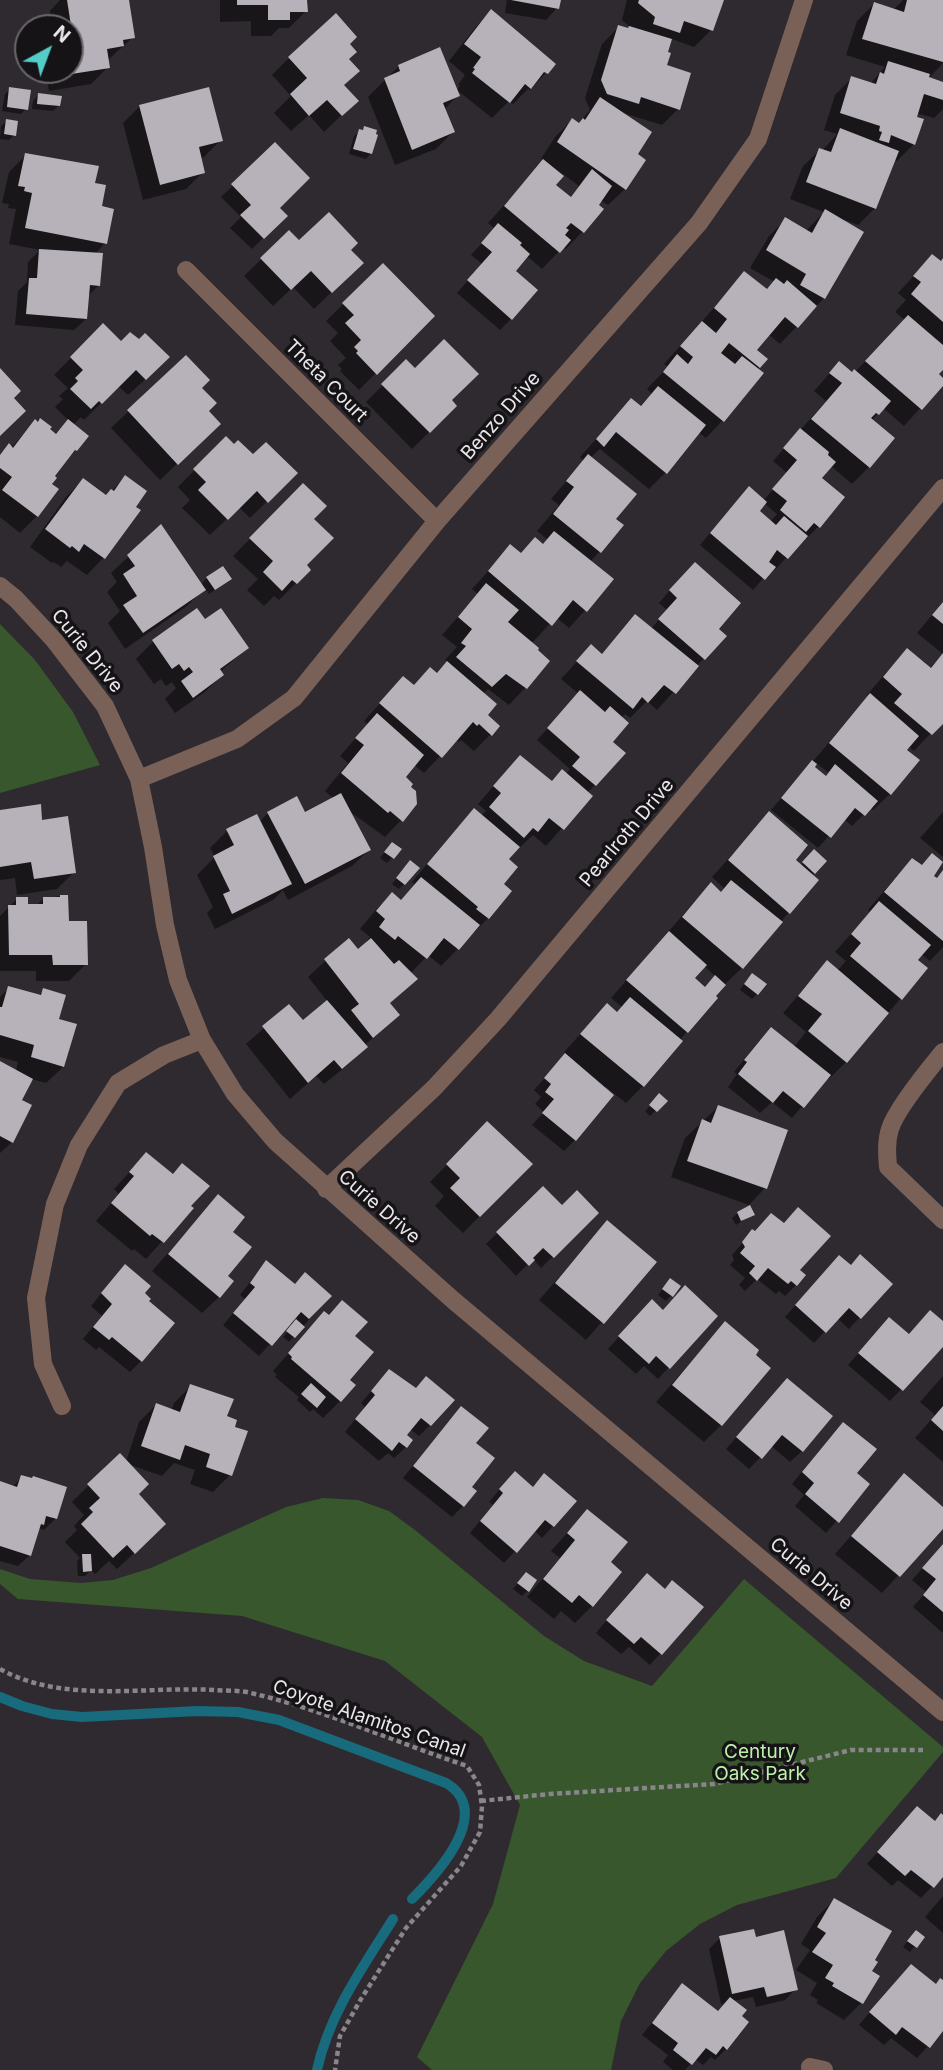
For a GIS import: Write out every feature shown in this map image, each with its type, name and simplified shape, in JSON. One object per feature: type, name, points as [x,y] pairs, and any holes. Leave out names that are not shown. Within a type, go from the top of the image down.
[{"type":"street","name":"Benzo Drive","points":[[139,779],[237,739],[294,698],[437,521],[699,223],[758,139],[804,0]]},
{"type":"street","name":"Theta Court","points":[[186,270],[437,521]]},
{"type":"street","name":"Pearlroth Drive","points":[[326,1189],[434,1088],[498,1019],[943,488]]},
{"type":"street","name":"Curie Drive","points":[[0,586],[16,599],[54,640],[105,706],[139,779],[165,925],[178,980],[202,1040],[235,1094],[275,1142],[453,1300],[943,1712]]},
{"type":"street","points":[[62,1406],[43,1364],[36,1298],[55,1204],[79,1144],[118,1083],[163,1055],[202,1040]]},
{"type":"street","points":[[943,1052],[925,1073],[891,1127],[887,1148],[888,1167],[943,1220]]},
{"type":"path","name":"Coyote Alamitos Canal","points":[[0,1669],[20,1680],[87,1691],[186,1689],[249,1693],[322,1715],[467,1766],[479,1784],[480,1832],[461,1866],[405,1928],[361,1999],[340,2036],[335,2070]]},
{"type":"path","points":[[481,1801],[714,1784],[851,1750],[923,1750]]},
{"type":"green space","points":[[0,624],[35,660],[73,712],[100,765],[0,793]]},
{"type":"green space","name":"Century Oaks Park","points":[[323,1498],[358,1500],[389,1511],[544,1636],[584,1661],[652,1686],[744,1579],[943,1747],[943,1752],[836,1878],[737,1905],[700,1924],[666,1951],[640,1983],[621,2021],[611,2070],[432,2070],[417,2057],[493,1904],[520,1805],[482,1737],[385,1661],[242,1616],[18,1599],[0,1584],[0,1569],[30,1579],[81,1583],[113,1580],[151,1568],[286,1507]]},
{"type":"building","points":[[67,0],[129,0],[135,38],[123,40],[124,46],[107,49],[110,68],[84,72],[84,14],[69,14]]},
{"type":"building","points":[[237,0],[307,0],[308,12],[290,12],[290,20],[268,20],[268,5],[237,5]]},
{"type":"building","points":[[511,0],[561,0],[559,9]]},
{"type":"building","points":[[639,0],[724,0],[713,31],[684,21],[680,33],[653,24],[655,17],[638,3]]},
{"type":"building","points":[[907,0],[943,0],[943,62],[862,39],[874,2],[904,12]]},
{"type":"building","points":[[491,9],[556,64],[548,74],[544,72],[531,89],[525,84],[510,103],[472,73],[481,57],[464,44]]},
{"type":"building","points":[[336,13],[357,37],[350,44],[357,52],[349,59],[360,71],[344,85],[359,101],[342,116],[327,100],[309,116],[290,94],[307,78],[288,57]]},
{"type":"building","points":[[618,25],[672,39],[667,65],[691,73],[680,110],[641,97],[639,104],[607,94],[601,80]]},
{"type":"building","points":[[440,47],[460,96],[443,103],[455,132],[412,150],[384,78],[400,71],[398,65]]},
{"type":"building","points":[[888,61],[930,74],[929,77],[943,82],[943,100],[924,94],[917,117],[924,119],[915,145],[891,135],[889,143],[879,140],[882,132],[879,131],[880,126],[840,113],[851,76],[876,84],[880,72],[884,74]]},
{"type":"building","points":[[9,87],[31,90],[28,110],[7,107]]},
{"type":"building","points":[[209,87],[223,141],[199,147],[205,173],[160,185],[139,105]]},
{"type":"building","points":[[38,93],[62,96],[60,106],[37,104]]},
{"type":"building","points":[[600,97],[652,132],[638,154],[646,160],[626,190],[557,142],[572,118],[579,123],[583,118],[585,120]]},
{"type":"building","points":[[6,119],[18,121],[16,136],[4,134]]},
{"type":"building","points":[[364,126],[377,130],[372,154],[353,149],[359,129],[363,130]]},
{"type":"building","points":[[840,128],[899,151],[876,209],[806,182],[819,148],[831,152]]},
{"type":"building","points":[[275,142],[310,178],[280,208],[288,216],[264,239],[240,215],[251,205],[231,184]]},
{"type":"building","points":[[25,153],[99,166],[95,183],[106,185],[102,206],[114,209],[107,244],[25,228],[32,193],[24,191],[25,187],[18,186]]},
{"type":"building","points":[[543,159],[564,176],[556,185],[571,197],[592,169],[612,186],[599,205],[604,209],[584,233],[571,223],[566,228],[569,230],[565,235],[571,240],[560,253],[504,206]]},
{"type":"building","points":[[825,209],[864,232],[825,299],[800,285],[806,274],[766,250],[785,217],[812,233]]},
{"type":"building","points":[[329,212],[358,243],[351,250],[364,263],[332,293],[311,271],[291,290],[260,258],[289,230],[299,240]]},
{"type":"building","points":[[498,223],[522,243],[520,245],[530,254],[516,271],[538,290],[512,320],[467,280],[492,252],[481,243]]},
{"type":"building","points":[[39,249],[103,253],[100,286],[90,285],[87,319],[26,314],[29,278],[37,278]]},
{"type":"building","points":[[932,254],[941,261],[943,258],[943,322],[911,294],[921,282],[913,276]]},
{"type":"building","points":[[383,263],[435,316],[377,375],[356,353],[358,351],[354,347],[361,340],[345,323],[354,315],[342,303]]},
{"type":"building","points":[[744,271],[767,289],[776,278],[784,284],[787,280],[817,306],[798,328],[785,317],[757,350],[768,359],[760,368],[729,343],[721,353],[735,364],[742,356],[764,373],[724,422],[663,372],[677,354],[688,364],[693,357],[680,346],[702,321],[716,333],[727,319],[714,308]]},
{"type":"building","points":[[908,315],[943,345],[943,370],[939,374],[943,378],[943,386],[922,410],[865,361]]},
{"type":"building","points":[[103,323],[121,341],[130,332],[139,339],[145,333],[170,357],[146,380],[136,370],[102,404],[99,401],[91,409],[70,389],[83,370],[70,357]]},
{"type":"building","points":[[444,339],[479,374],[452,400],[457,406],[430,433],[381,384],[406,359],[415,368]]},
{"type":"building","points":[[186,355],[210,380],[202,388],[217,403],[209,411],[221,424],[178,465],[127,410]]},
{"type":"building","points":[[839,361],[852,372],[854,369],[891,401],[879,415],[876,413],[871,418],[895,438],[870,468],[811,419],[842,383],[829,373]]},
{"type":"building","points":[[0,368],[21,391],[14,398],[26,411],[0,436]]},
{"type":"building","points":[[658,386],[706,425],[667,474],[616,432],[604,447],[596,439],[631,398],[641,406]]},
{"type":"building","points":[[40,418],[52,427],[50,429],[56,434],[68,419],[89,436],[55,476],[57,478],[52,484],[59,489],[38,517],[2,490],[12,477],[0,468],[0,455],[9,443],[13,448],[35,419],[38,422]]},
{"type":"building","points":[[800,428],[829,452],[828,455],[836,462],[822,478],[845,497],[820,528],[814,523],[806,532],[780,510],[787,501],[772,489],[797,460],[783,448]]},
{"type":"building","points":[[226,436],[234,444],[238,440],[253,454],[266,442],[298,473],[268,503],[257,491],[228,520],[198,490],[206,482],[193,469]]},
{"type":"building","points":[[588,454],[637,494],[616,519],[624,525],[601,553],[553,514],[574,487],[566,481]]},
{"type":"building","points":[[125,475],[147,491],[136,507],[141,510],[105,559],[84,544],[79,552],[72,546],[70,548],[45,529],[83,478],[106,495],[111,489],[114,491]]},
{"type":"building","points":[[303,483],[327,506],[314,519],[334,538],[307,565],[311,570],[297,584],[292,580],[282,591],[263,572],[273,561],[249,538]]},
{"type":"building","points":[[749,486],[767,502],[760,511],[776,525],[784,516],[808,536],[788,559],[777,550],[769,562],[776,567],[765,580],[710,533]]},
{"type":"building","points":[[161,524],[206,590],[143,633],[123,605],[137,596],[123,574],[135,566],[127,555]]},
{"type":"building","points":[[554,531],[614,579],[587,612],[573,600],[552,626],[488,571],[510,544],[521,553],[535,537],[543,544]]},
{"type":"building","points":[[695,562],[741,603],[719,629],[727,636],[705,660],[658,619],[677,598],[669,590]]},
{"type":"building","points":[[223,566],[232,579],[215,590],[206,577]]},
{"type":"building","points":[[486,583],[519,610],[508,622],[550,661],[527,689],[506,674],[492,687],[456,657],[466,646],[461,643],[472,629],[458,617]]},
{"type":"building","points":[[943,602],[943,624],[932,615]]},
{"type":"building","points":[[197,608],[205,619],[221,608],[249,648],[220,669],[224,675],[193,698],[181,681],[193,672],[189,667],[184,671],[179,664],[172,669],[152,640]]},
{"type":"building","points":[[635,614],[699,666],[676,694],[664,685],[648,703],[642,697],[633,709],[576,661],[591,644],[602,654]]},
{"type":"building","points":[[907,648],[931,668],[943,653],[943,724],[932,735],[894,703],[902,694],[883,677]]},
{"type":"building","points":[[447,661],[497,704],[488,715],[500,726],[492,736],[473,722],[442,758],[379,703],[403,676],[414,685],[430,667],[437,673]]},
{"type":"building","points":[[580,690],[605,712],[610,706],[629,723],[613,742],[626,753],[596,786],[572,766],[580,757],[547,728]]},
{"type":"building","points":[[870,693],[919,736],[907,750],[920,760],[891,795],[829,743]]},
{"type":"building","points":[[377,713],[424,755],[406,777],[416,791],[417,804],[403,822],[390,811],[388,813],[341,773],[364,745],[355,738]]},
{"type":"building","points":[[520,755],[552,781],[562,769],[593,796],[564,830],[549,818],[538,832],[533,828],[524,838],[489,807],[501,793],[493,786]]},
{"type":"building","points":[[812,760],[817,764],[815,767],[826,776],[835,764],[878,801],[865,816],[855,808],[831,838],[781,798]]},
{"type":"building","points":[[341,793],[371,850],[305,884],[267,812],[297,796],[305,812]]},
{"type":"building","points":[[41,804],[42,820],[68,816],[76,873],[34,879],[31,862],[0,867],[0,810]]},
{"type":"building","points":[[474,808],[520,847],[509,859],[518,867],[504,884],[512,891],[489,919],[427,864]]},
{"type":"building","points":[[769,811],[808,845],[796,860],[819,880],[790,914],[728,860]]},
{"type":"building","points":[[257,814],[292,884],[232,914],[223,894],[230,891],[213,856],[234,845],[226,829]]},
{"type":"building","points":[[392,842],[402,849],[394,859],[384,852]]},
{"type":"building","points":[[814,849],[827,861],[815,874],[802,862]]},
{"type":"building","points":[[932,853],[943,862],[934,876],[937,878],[943,870],[943,941],[884,892],[912,858],[922,865]]},
{"type":"building","points":[[410,860],[420,868],[405,885],[396,878]]},
{"type":"building","points":[[421,877],[480,925],[459,950],[444,938],[427,959],[398,936],[395,940],[379,927],[385,919],[376,911],[392,892],[401,900]]},
{"type":"building","points":[[731,880],[783,922],[743,969],[682,917],[711,882],[721,892]]},
{"type":"building","points":[[68,895],[69,921],[87,921],[88,965],[53,965],[52,955],[9,955],[8,905],[16,905],[16,897],[28,897],[28,904],[43,904],[43,897]]},
{"type":"building","points":[[879,901],[931,945],[918,960],[928,968],[902,1000],[850,956],[861,943],[851,934]]},
{"type":"building","points":[[669,931],[707,965],[695,978],[705,987],[715,975],[726,985],[688,1033],[626,980]]},
{"type":"building","points":[[349,938],[358,949],[371,938],[394,964],[399,960],[418,979],[390,1003],[400,1015],[373,1038],[351,1010],[359,1004],[324,959]]},
{"type":"building","points":[[827,960],[889,1013],[847,1063],[808,1031],[822,1014],[798,996]]},
{"type":"building","points":[[752,973],[767,984],[758,995],[744,984]]},
{"type":"building","points":[[8,986],[41,995],[43,988],[66,995],[59,1019],[77,1024],[64,1067],[31,1057],[34,1045],[0,1035],[0,1007]]},
{"type":"building","points":[[630,997],[683,1041],[644,1087],[580,1034],[607,1003],[617,1012]]},
{"type":"building","points":[[327,1000],[368,1047],[342,1069],[334,1060],[308,1083],[262,1026],[289,1004],[303,1020]]},
{"type":"building","points":[[771,1027],[831,1075],[804,1108],[783,1091],[773,1103],[738,1074],[747,1062],[744,1060]]},
{"type":"building","points":[[565,1053],[614,1095],[576,1141],[542,1113],[554,1099],[545,1092],[551,1084],[544,1078]]},
{"type":"building","points":[[0,1061],[33,1079],[22,1100],[32,1105],[13,1143],[0,1136]]},
{"type":"building","points":[[659,1093],[668,1101],[657,1112],[649,1105]]},
{"type":"building","points":[[718,1105],[788,1130],[767,1189],[687,1161],[702,1119],[711,1123]]},
{"type":"building","points":[[487,1121],[533,1164],[480,1217],[450,1188],[460,1178],[446,1164]]},
{"type":"building","points":[[146,1152],[173,1174],[182,1163],[210,1186],[191,1206],[194,1208],[164,1243],[152,1234],[150,1236],[111,1203],[134,1176],[129,1172]]},
{"type":"building","points":[[543,1186],[562,1205],[577,1190],[599,1213],[554,1258],[543,1248],[529,1266],[496,1232]]},
{"type":"building","points":[[218,1194],[245,1217],[233,1232],[252,1247],[228,1276],[234,1281],[220,1298],[168,1254]]},
{"type":"building","points":[[750,1205],[755,1215],[741,1221],[737,1212]]},
{"type":"building","points":[[798,1207],[831,1236],[800,1270],[806,1275],[797,1286],[791,1281],[788,1284],[768,1268],[757,1281],[749,1273],[755,1266],[740,1253],[745,1247],[742,1242],[752,1229],[755,1231],[771,1213],[784,1223]]},
{"type":"building","points":[[607,1220],[657,1262],[604,1324],[555,1283]]},
{"type":"building","points":[[860,1254],[893,1284],[861,1319],[849,1308],[826,1333],[795,1305],[839,1255],[851,1265]]},
{"type":"building","points":[[266,1260],[295,1284],[305,1272],[332,1296],[309,1319],[301,1312],[272,1346],[233,1313],[255,1287],[250,1283]]},
{"type":"building","points":[[125,1264],[151,1286],[145,1293],[151,1299],[149,1301],[175,1323],[142,1362],[112,1337],[109,1340],[93,1327],[112,1304],[101,1293]]},
{"type":"building","points":[[670,1278],[681,1286],[673,1297],[662,1289]]},
{"type":"building","points":[[685,1285],[718,1316],[670,1369],[656,1356],[649,1364],[618,1336],[652,1299],[663,1310]]},
{"type":"building","points":[[342,1300],[368,1322],[355,1336],[374,1352],[350,1380],[356,1385],[341,1402],[291,1359],[288,1353],[324,1311],[329,1315]]},
{"type":"building","points":[[930,1310],[943,1321],[943,1347],[903,1391],[858,1353],[889,1317],[909,1334]]},
{"type":"building","points":[[296,1319],[305,1327],[295,1338],[286,1331]]},
{"type":"building","points":[[725,1321],[759,1350],[756,1355],[771,1368],[722,1426],[672,1385]]},
{"type":"building","points":[[389,1369],[416,1388],[426,1376],[455,1400],[431,1426],[421,1418],[407,1435],[413,1440],[407,1448],[399,1442],[392,1451],[355,1419],[375,1395],[371,1391]]},
{"type":"building","points":[[787,1378],[833,1416],[803,1452],[782,1435],[762,1459],[736,1437]]},
{"type":"building","points":[[311,1383],[326,1397],[317,1408],[301,1394]]},
{"type":"building","points":[[190,1384],[234,1399],[227,1416],[237,1420],[235,1427],[248,1431],[232,1476],[206,1467],[210,1454],[185,1445],[180,1460],[141,1446],[156,1403],[180,1412]]},
{"type":"building","points":[[461,1406],[489,1428],[476,1443],[495,1458],[472,1487],[477,1491],[464,1507],[413,1466]]},
{"type":"building","points":[[943,1406],[943,1431],[931,1420]]},
{"type":"building","points":[[843,1422],[877,1449],[857,1473],[870,1484],[839,1523],[805,1494],[814,1483],[802,1472]]},
{"type":"building","points":[[120,1453],[149,1484],[139,1494],[166,1524],[135,1554],[127,1545],[113,1558],[81,1524],[93,1512],[89,1508],[100,1498],[87,1484]]},
{"type":"building","points":[[515,1471],[533,1487],[544,1473],[577,1501],[554,1527],[545,1520],[517,1553],[480,1521],[503,1493],[499,1489]]},
{"type":"building","points":[[904,1473],[943,1507],[943,1529],[900,1577],[851,1536]]},
{"type":"building","points":[[21,1475],[67,1487],[57,1519],[46,1516],[44,1525],[41,1524],[31,1556],[0,1546],[0,1481],[17,1487]]},
{"type":"building","points":[[587,1509],[628,1542],[611,1562],[622,1572],[593,1607],[579,1595],[572,1603],[543,1579],[575,1540],[567,1533]]},
{"type":"building","points":[[943,1544],[943,1612],[923,1595],[936,1579],[922,1568]]},
{"type":"building","points":[[82,1554],[91,1554],[92,1571],[83,1572]]},
{"type":"building","points":[[526,1572],[537,1580],[529,1592],[517,1583]]},
{"type":"building","points":[[647,1573],[665,1589],[672,1580],[704,1607],[662,1655],[641,1637],[634,1644],[606,1620]]},
{"type":"building","points":[[917,1806],[935,1821],[941,1813],[943,1815],[943,1877],[934,1888],[911,1870],[905,1876],[877,1852]]},
{"type":"building","points":[[834,1898],[892,1931],[875,1960],[878,1962],[872,1971],[880,1976],[863,2004],[832,1986],[834,1983],[825,1978],[833,1965],[812,1952],[826,1933],[817,1927]]},
{"type":"building","points":[[754,1929],[756,1937],[784,1930],[798,1990],[767,1997],[764,1987],[732,1994],[719,1936]]},
{"type":"building","points":[[916,1930],[925,1937],[917,1948],[907,1941]]},
{"type":"building","points":[[911,1964],[936,1984],[940,1978],[943,1980],[943,2031],[930,2048],[902,2027],[896,2035],[869,2012]]},
{"type":"building","points":[[682,1983],[718,2011],[730,1997],[747,2010],[742,2016],[749,2022],[727,2050],[723,2046],[716,2055],[706,2048],[692,2065],[673,2050],[678,2043],[652,2023]]},
{"type":"waterway","name":"Coyote Alamitos Canal","points":[[0,1697],[52,1714],[82,1717],[197,1711],[238,1712],[279,1720],[446,1783],[460,1795],[465,1810],[463,1826],[446,1859],[412,1899]]},
{"type":"waterway","name":"Coyote Alamitos Canal","points":[[317,2070],[322,2049],[338,2010],[393,1919]]}]
